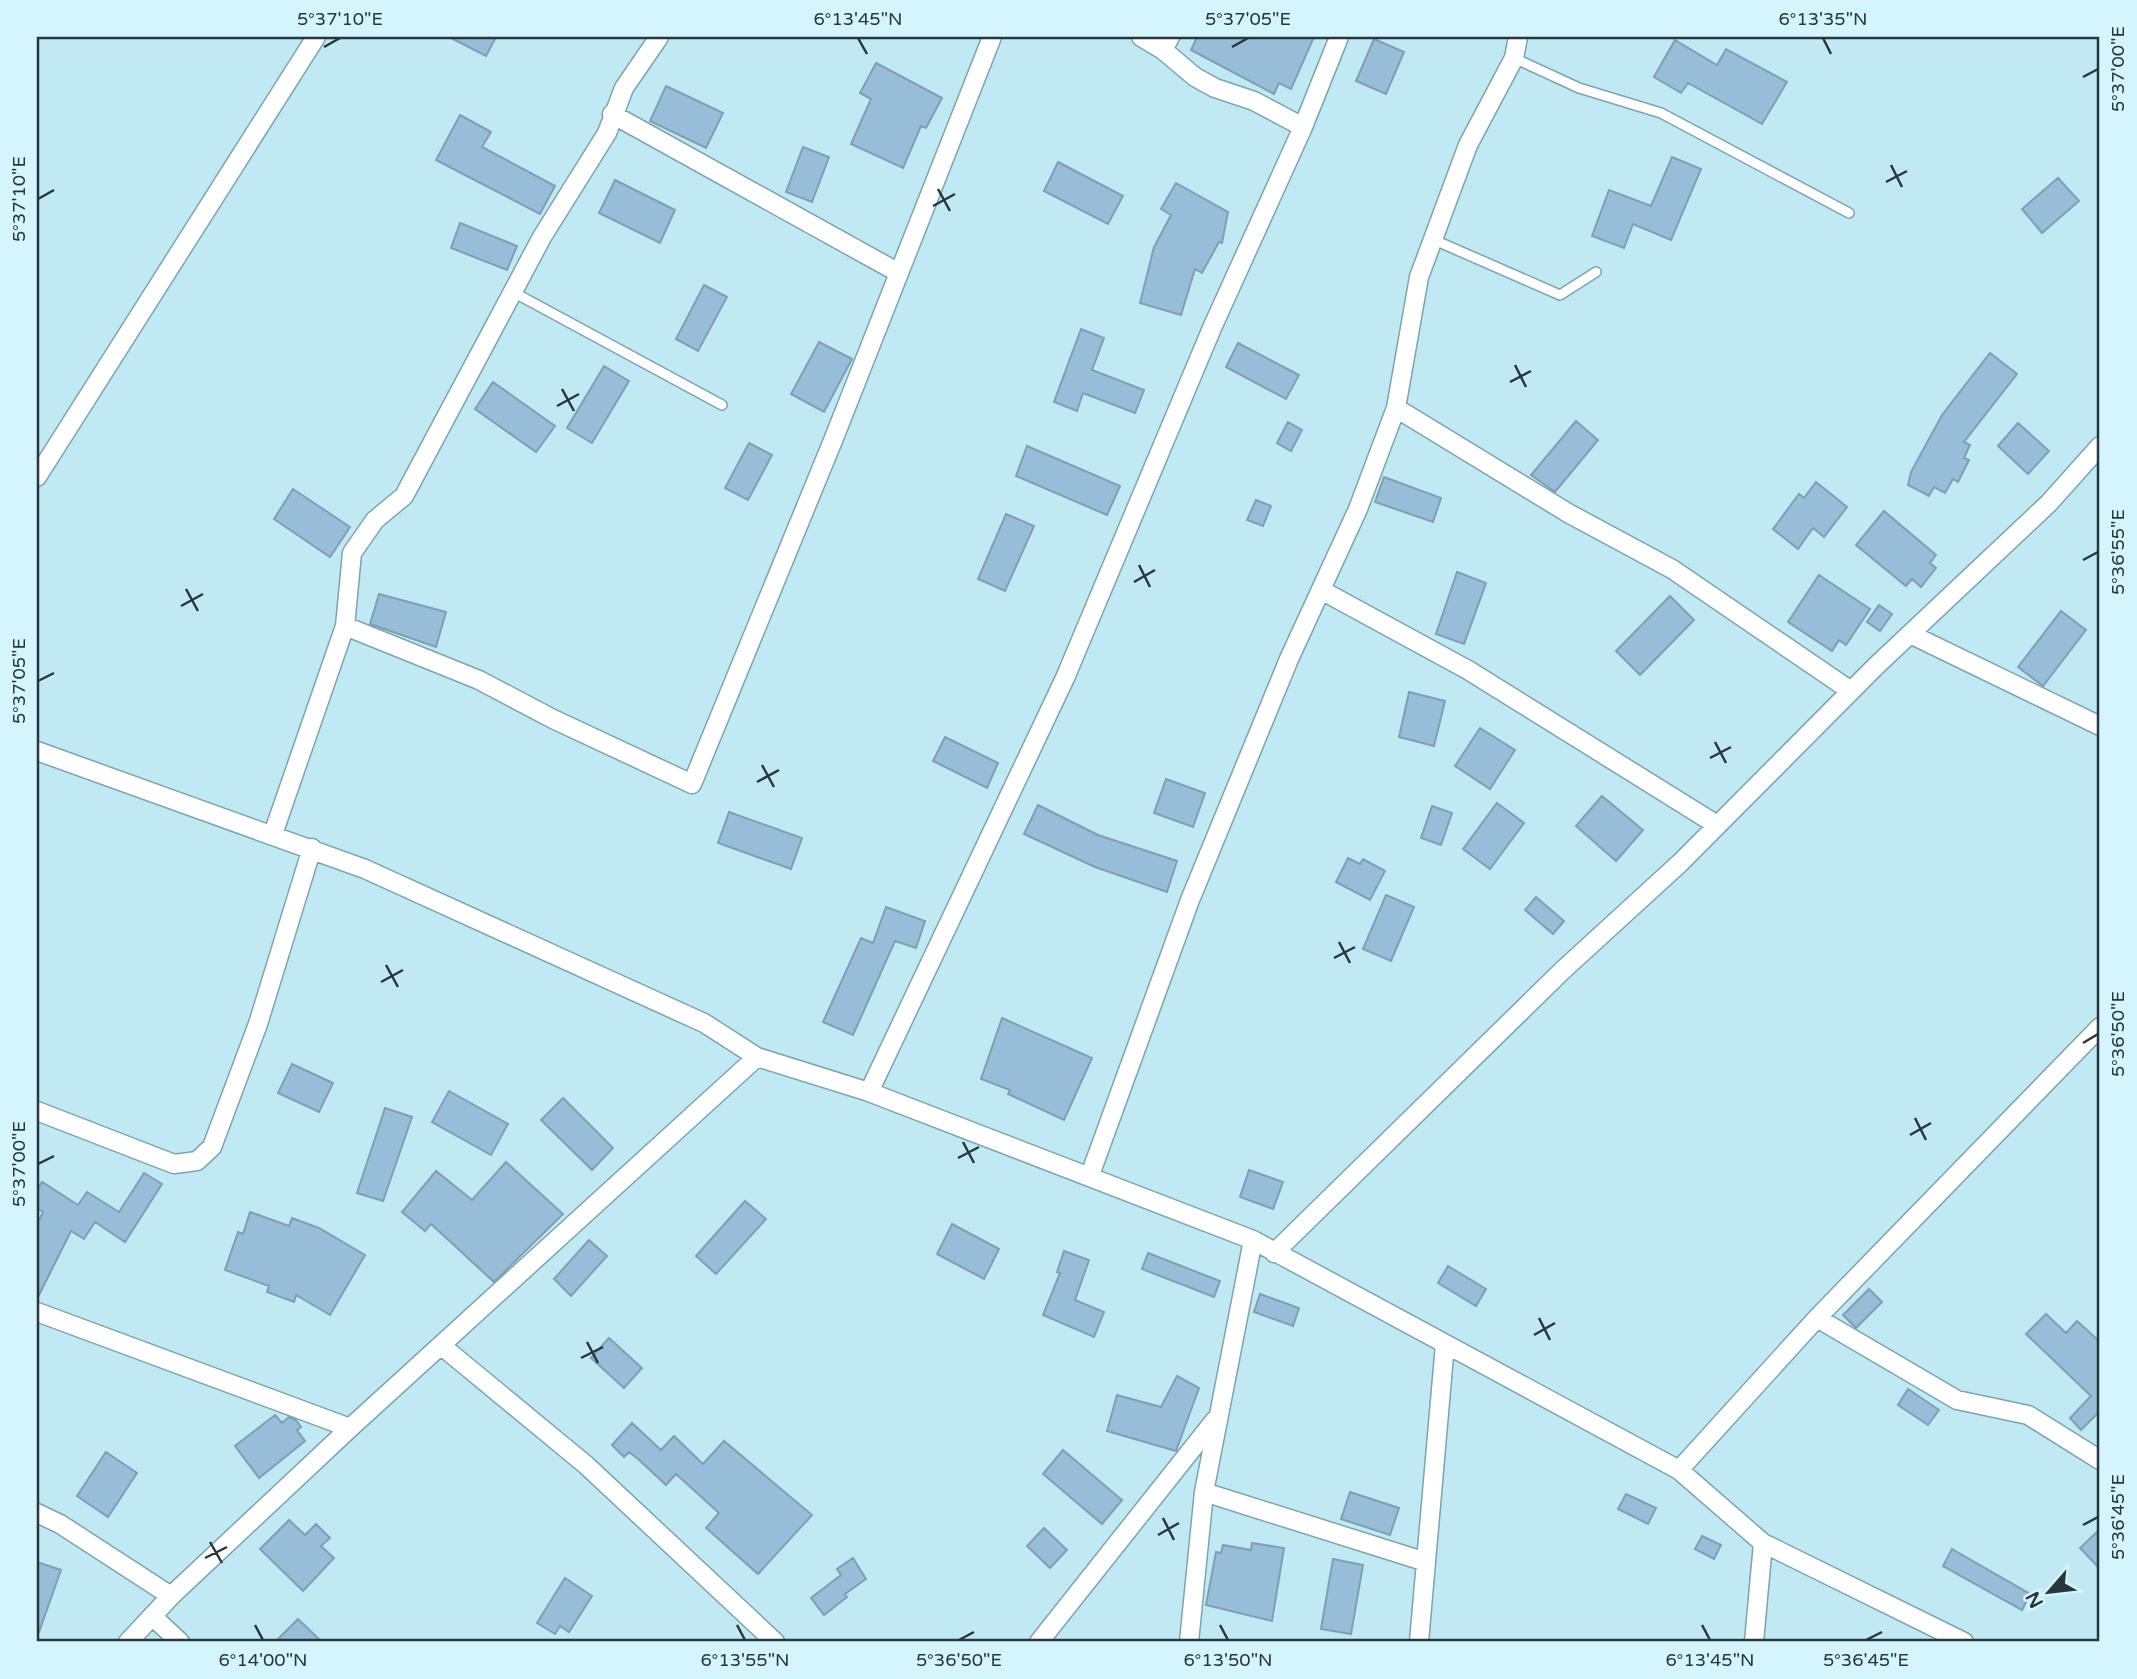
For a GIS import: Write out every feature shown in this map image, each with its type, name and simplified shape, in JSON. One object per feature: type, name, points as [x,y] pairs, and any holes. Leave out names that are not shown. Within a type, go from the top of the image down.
[{"type":"street","points":[[37,477],[316,37]]},
{"type":"street","points":[[273,834],[345,626],[352,553],[375,520],[404,496],[542,237],[607,133],[624,88],[659,37]]},
{"type":"street","points":[[345,626],[480,680],[553,719],[692,784],[992,37]]},
{"type":"street","points":[[1140,37],[1167,43],[1195,77],[1215,89],[1254,101],[1303,127]]},
{"type":"street","points":[[869,1092],[1065,678],[1212,328],[1303,127],[1339,37]]},
{"type":"street","points":[[1090,1175],[1190,900],[1289,659],[1358,509],[1396,408],[1419,277],[1468,145],[1514,58],[1518,37]]},
{"type":"street","points":[[612,114],[899,273]]},
{"type":"street","points":[[1396,408],[1568,513],[1672,569],[1851,691]]},
{"type":"street","points":[[1274,1253],[1563,970],[1717,825],[1851,691],[2049,503],[2100,446]]},
{"type":"street","points":[[1321,590],[1468,670],[1717,825]]},
{"type":"street","points":[[1910,634],[2100,726]]},
{"type":"street","points":[[37,751],[365,869],[704,1023],[757,1057],[869,1092],[1253,1240],[1679,1470],[1763,1543],[1964,1642]]},
{"type":"street","points":[[37,1111],[174,1164],[197,1161],[212,1147],[258,1024],[312,848]]},
{"type":"street","points":[[1679,1470],[1817,1318],[2100,1028]]},
{"type":"street","points":[[128,1642],[171,1596],[350,1428],[443,1347],[757,1057]]},
{"type":"street","points":[[1189,1642],[1204,1492],[1216,1418],[1253,1240]]},
{"type":"street","points":[[37,1311],[350,1428]]},
{"type":"street","points":[[1817,1318],[1958,1400],[2028,1415],[2100,1460]]},
{"type":"street","points":[[1419,1642],[1445,1344]]},
{"type":"street","points":[[443,1347],[586,1465],[775,1642]]},
{"type":"street","points":[[1039,1642],[1216,1418]]},
{"type":"street","points":[[1204,1492],[1426,1562]]},
{"type":"street","points":[[37,1513],[60,1524],[171,1596]]},
{"type":"street","points":[[1754,1642],[1763,1543]]},
{"type":"street","points":[[152,1616],[180,1642]]},
{"type":"lane","points":[[1514,58],[1578,88],[1661,113],[1849,213]]},
{"type":"lane","points":[[1432,239],[1560,295],[1596,272]]},
{"type":"lane","points":[[513,292],[722,405]]},
{"type":"building","points":[[449,37],[496,37],[486,56]]},
{"type":"building","points":[[1197,37],[1314,37],[1291,89],[1279,83],[1274,94],[1191,50]]},
{"type":"building","points":[[1374,39],[1404,52],[1386,94],[1356,81]]},
{"type":"building","points":[[1675,40],[1717,65],[1726,49],[1787,82],[1762,124],[1688,83],[1681,93],[1654,77]]},
{"type":"building","points":[[876,63],[942,98],[926,128],[921,126],[903,168],[851,144],[871,99],[860,93]]},
{"type":"building","points":[[666,86],[723,113],[706,148],[650,121]]},
{"type":"building","points":[[460,115],[491,132],[482,147],[555,186],[540,214],[436,160]]},
{"type":"building","points":[[803,147],[829,157],[812,202],[786,192]]},
{"type":"building","points":[[1672,157],[1701,169],[1671,240],[1633,224],[1624,248],[1592,236],[1609,190],[1651,206]]},
{"type":"building","points":[[1058,162],[1123,196],[1108,224],[1044,191]]},
{"type":"building","points":[[2058,178],[2079,201],[2042,233],[2022,209]]},
{"type":"building","points":[[615,180],[675,210],[660,243],[599,213]]},
{"type":"building","points":[[1176,183],[1228,212],[1222,243],[1219,242],[1202,273],[1195,269],[1181,315],[1140,303],[1154,247],[1171,215],[1161,209]]},
{"type":"building","points":[[460,223],[517,246],[507,270],[451,248]]},
{"type":"building","points":[[704,285],[727,297],[698,351],[676,339]]},
{"type":"building","points":[[1081,329],[1104,338],[1092,370],[1144,390],[1135,413],[1083,393],[1077,411],[1054,402]]},
{"type":"building","points":[[819,342],[852,359],[824,412],[791,394]]},
{"type":"building","points":[[1238,343],[1299,375],[1286,399],[1226,367]]},
{"type":"building","points":[[1990,353],[2017,374],[1964,442],[1970,445],[1964,458],[1969,460],[1958,482],[1953,479],[1945,493],[1934,487],[1929,496],[1908,485],[1911,472],[1942,415]]},
{"type":"building","points":[[604,366],[629,381],[592,443],[567,428]]},
{"type":"building","points":[[493,382],[555,426],[536,452],[475,409]]},
{"type":"building","points":[[1576,421],[1598,440],[1555,492],[1531,475]]},
{"type":"building","points":[[1288,422],[1302,430],[1291,451],[1277,443]]},
{"type":"building","points":[[2018,423],[2049,451],[2028,474],[1998,446]]},
{"type":"building","points":[[749,443],[772,455],[748,500],[725,488]]},
{"type":"building","points":[[1027,446],[1120,486],[1107,515],[1016,476]]},
{"type":"building","points":[[1384,477],[1441,498],[1433,522],[1375,502]]},
{"type":"building","points":[[1816,482],[1847,507],[1824,537],[1813,528],[1798,549],[1773,529],[1799,494],[1804,498]]},
{"type":"building","points":[[293,489],[350,527],[330,557],[274,519]]},
{"type":"building","points":[[1256,500],[1271,506],[1263,526],[1247,520]]},
{"type":"building","points":[[1884,511],[1936,555],[1930,563],[1936,568],[1921,587],[1912,579],[1906,586],[1856,545]]},
{"type":"building","points":[[1006,514],[1034,526],[1005,591],[978,579]]},
{"type":"building","points":[[1457,572],[1486,583],[1464,644],[1436,634]]},
{"type":"building","points":[[1819,575],[1870,609],[1846,645],[1839,640],[1832,651],[1788,622]]},
{"type":"building","points":[[379,594],[446,612],[436,647],[370,624]]},
{"type":"building","points":[[1670,596],[1694,620],[1640,675],[1616,651]]},
{"type":"building","points":[[1879,605],[1892,614],[1880,631],[1867,622]]},
{"type":"building","points":[[2061,611],[2086,630],[2043,686],[2018,667]]},
{"type":"building","points":[[1409,692],[1445,701],[1434,746],[1399,737]]},
{"type":"building","points":[[1480,728],[1515,750],[1490,789],[1455,766]]},
{"type":"building","points":[[945,737],[998,763],[987,788],[933,761]]},
{"type":"building","points":[[1166,779],[1205,793],[1193,827],[1154,813]]},
{"type":"building","points":[[1602,796],[1643,830],[1616,861],[1576,826]]},
{"type":"building","points":[[1497,803],[1524,823],[1490,869],[1463,849]]},
{"type":"building","points":[[1038,805],[1098,835],[1177,861],[1167,892],[1095,867],[1024,834]]},
{"type":"building","points":[[1432,806],[1452,813],[1441,845],[1421,838]]},
{"type":"building","points":[[729,812],[802,838],[791,869],[718,843]]},
{"type":"building","points":[[1348,858],[1360,864],[1363,859],[1385,871],[1370,900],[1336,882]]},
{"type":"building","points":[[1386,895],[1414,907],[1391,961],[1363,949]]},
{"type":"building","points":[[1536,897],[1564,921],[1553,934],[1525,910]]},
{"type":"building","points":[[886,907],[925,921],[916,948],[895,941],[853,1035],[823,1022],[861,938],[873,943]]},
{"type":"building","points":[[1002,1018],[1092,1058],[1064,1120],[1008,1094],[1010,1090],[981,1079]]},
{"type":"building","points":[[292,1064],[333,1083],[319,1112],[278,1093]]},
{"type":"building","points":[[449,1091],[508,1124],[491,1155],[432,1122]]},
{"type":"building","points":[[563,1098],[613,1148],[592,1170],[541,1120]]},
{"type":"building","points":[[385,1108],[412,1117],[383,1201],[357,1193]]},
{"type":"building","points":[[506,1162],[563,1214],[494,1282],[431,1224],[425,1231],[402,1212],[436,1171],[472,1200]]},
{"type":"building","points":[[1249,1170],[1283,1182],[1273,1209],[1240,1197]]},
{"type":"building","points":[[144,1173],[162,1184],[125,1242],[95,1222],[84,1239],[71,1231],[37,1299],[37,1224],[43,1212],[37,1208],[37,1190],[42,1182],[78,1205],[87,1192],[119,1212]]},
{"type":"building","points":[[745,1201],[766,1219],[716,1274],[696,1256]]},
{"type":"building","points":[[250,1212],[289,1226],[292,1218],[319,1228],[365,1255],[330,1315],[296,1295],[294,1302],[267,1292],[269,1286],[225,1270],[238,1232],[243,1234]]},
{"type":"building","points":[[952,1224],[999,1249],[984,1279],[937,1254]]},
{"type":"building","points":[[589,1240],[607,1256],[571,1296],[554,1279]]},
{"type":"building","points":[[1064,1251],[1089,1260],[1075,1300],[1104,1312],[1094,1337],[1043,1315],[1060,1273],[1057,1272]]},
{"type":"building","points":[[1148,1253],[1220,1281],[1214,1297],[1142,1269]]},
{"type":"building","points":[[1448,1266],[1486,1289],[1476,1306],[1438,1283]]},
{"type":"building","points":[[1869,1289],[1882,1302],[1856,1328],[1843,1315]]},
{"type":"building","points":[[1260,1294],[1299,1308],[1293,1326],[1254,1312]]},
{"type":"building","points":[[2046,1314],[2066,1333],[2077,1321],[2100,1342],[2100,1411],[2081,1430],[2070,1418],[2091,1396],[2026,1334]]},
{"type":"building","points":[[609,1338],[642,1368],[624,1388],[591,1358]]},
{"type":"building","points":[[1177,1376],[1199,1388],[1176,1451],[1107,1431],[1117,1395],[1161,1407]]},
{"type":"building","points":[[1908,1389],[1939,1410],[1928,1425],[1898,1405]]},
{"type":"building","points":[[275,1415],[282,1423],[289,1417],[296,1420],[301,1427],[297,1430],[305,1441],[259,1478],[235,1446]]},
{"type":"building","points":[[632,1423],[661,1450],[674,1436],[703,1464],[724,1441],[812,1515],[758,1574],[706,1528],[719,1513],[676,1474],[666,1485],[629,1452],[624,1457],[612,1445]]},
{"type":"building","points":[[1063,1450],[1122,1500],[1102,1524],[1043,1474]]},
{"type":"building","points":[[106,1452],[137,1473],[108,1517],[77,1496]]},
{"type":"building","points":[[1350,1492],[1399,1508],[1390,1535],[1341,1519]]},
{"type":"building","points":[[1626,1494],[1656,1508],[1648,1524],[1618,1509]]},
{"type":"building","points":[[289,1520],[305,1535],[316,1524],[330,1538],[321,1546],[334,1558],[303,1591],[260,1549]]},
{"type":"building","points":[[1044,1528],[1067,1550],[1050,1568],[1027,1546]]},
{"type":"building","points":[[2100,1529],[2100,1569],[2080,1548]]},
{"type":"building","points":[[1702,1536],[1721,1545],[1714,1559],[1695,1549]]},
{"type":"building","points":[[1252,1543],[1284,1548],[1272,1621],[1206,1605],[1216,1552],[1221,1553],[1223,1545],[1251,1550]]},
{"type":"building","points":[[1952,1549],[2030,1594],[2022,1610],[1943,1566]]},
{"type":"building","points":[[853,1558],[866,1579],[845,1594],[847,1597],[824,1615],[811,1598],[841,1575],[837,1569]]},
{"type":"building","points":[[1333,1559],[1363,1565],[1351,1634],[1321,1629]]},
{"type":"building","points":[[37,1562],[61,1570],[39,1632],[37,1631]]},
{"type":"building","points":[[565,1578],[592,1596],[569,1632],[560,1626],[555,1634],[537,1623]]},
{"type":"building","points":[[298,1619],[322,1642],[275,1642]]}]
